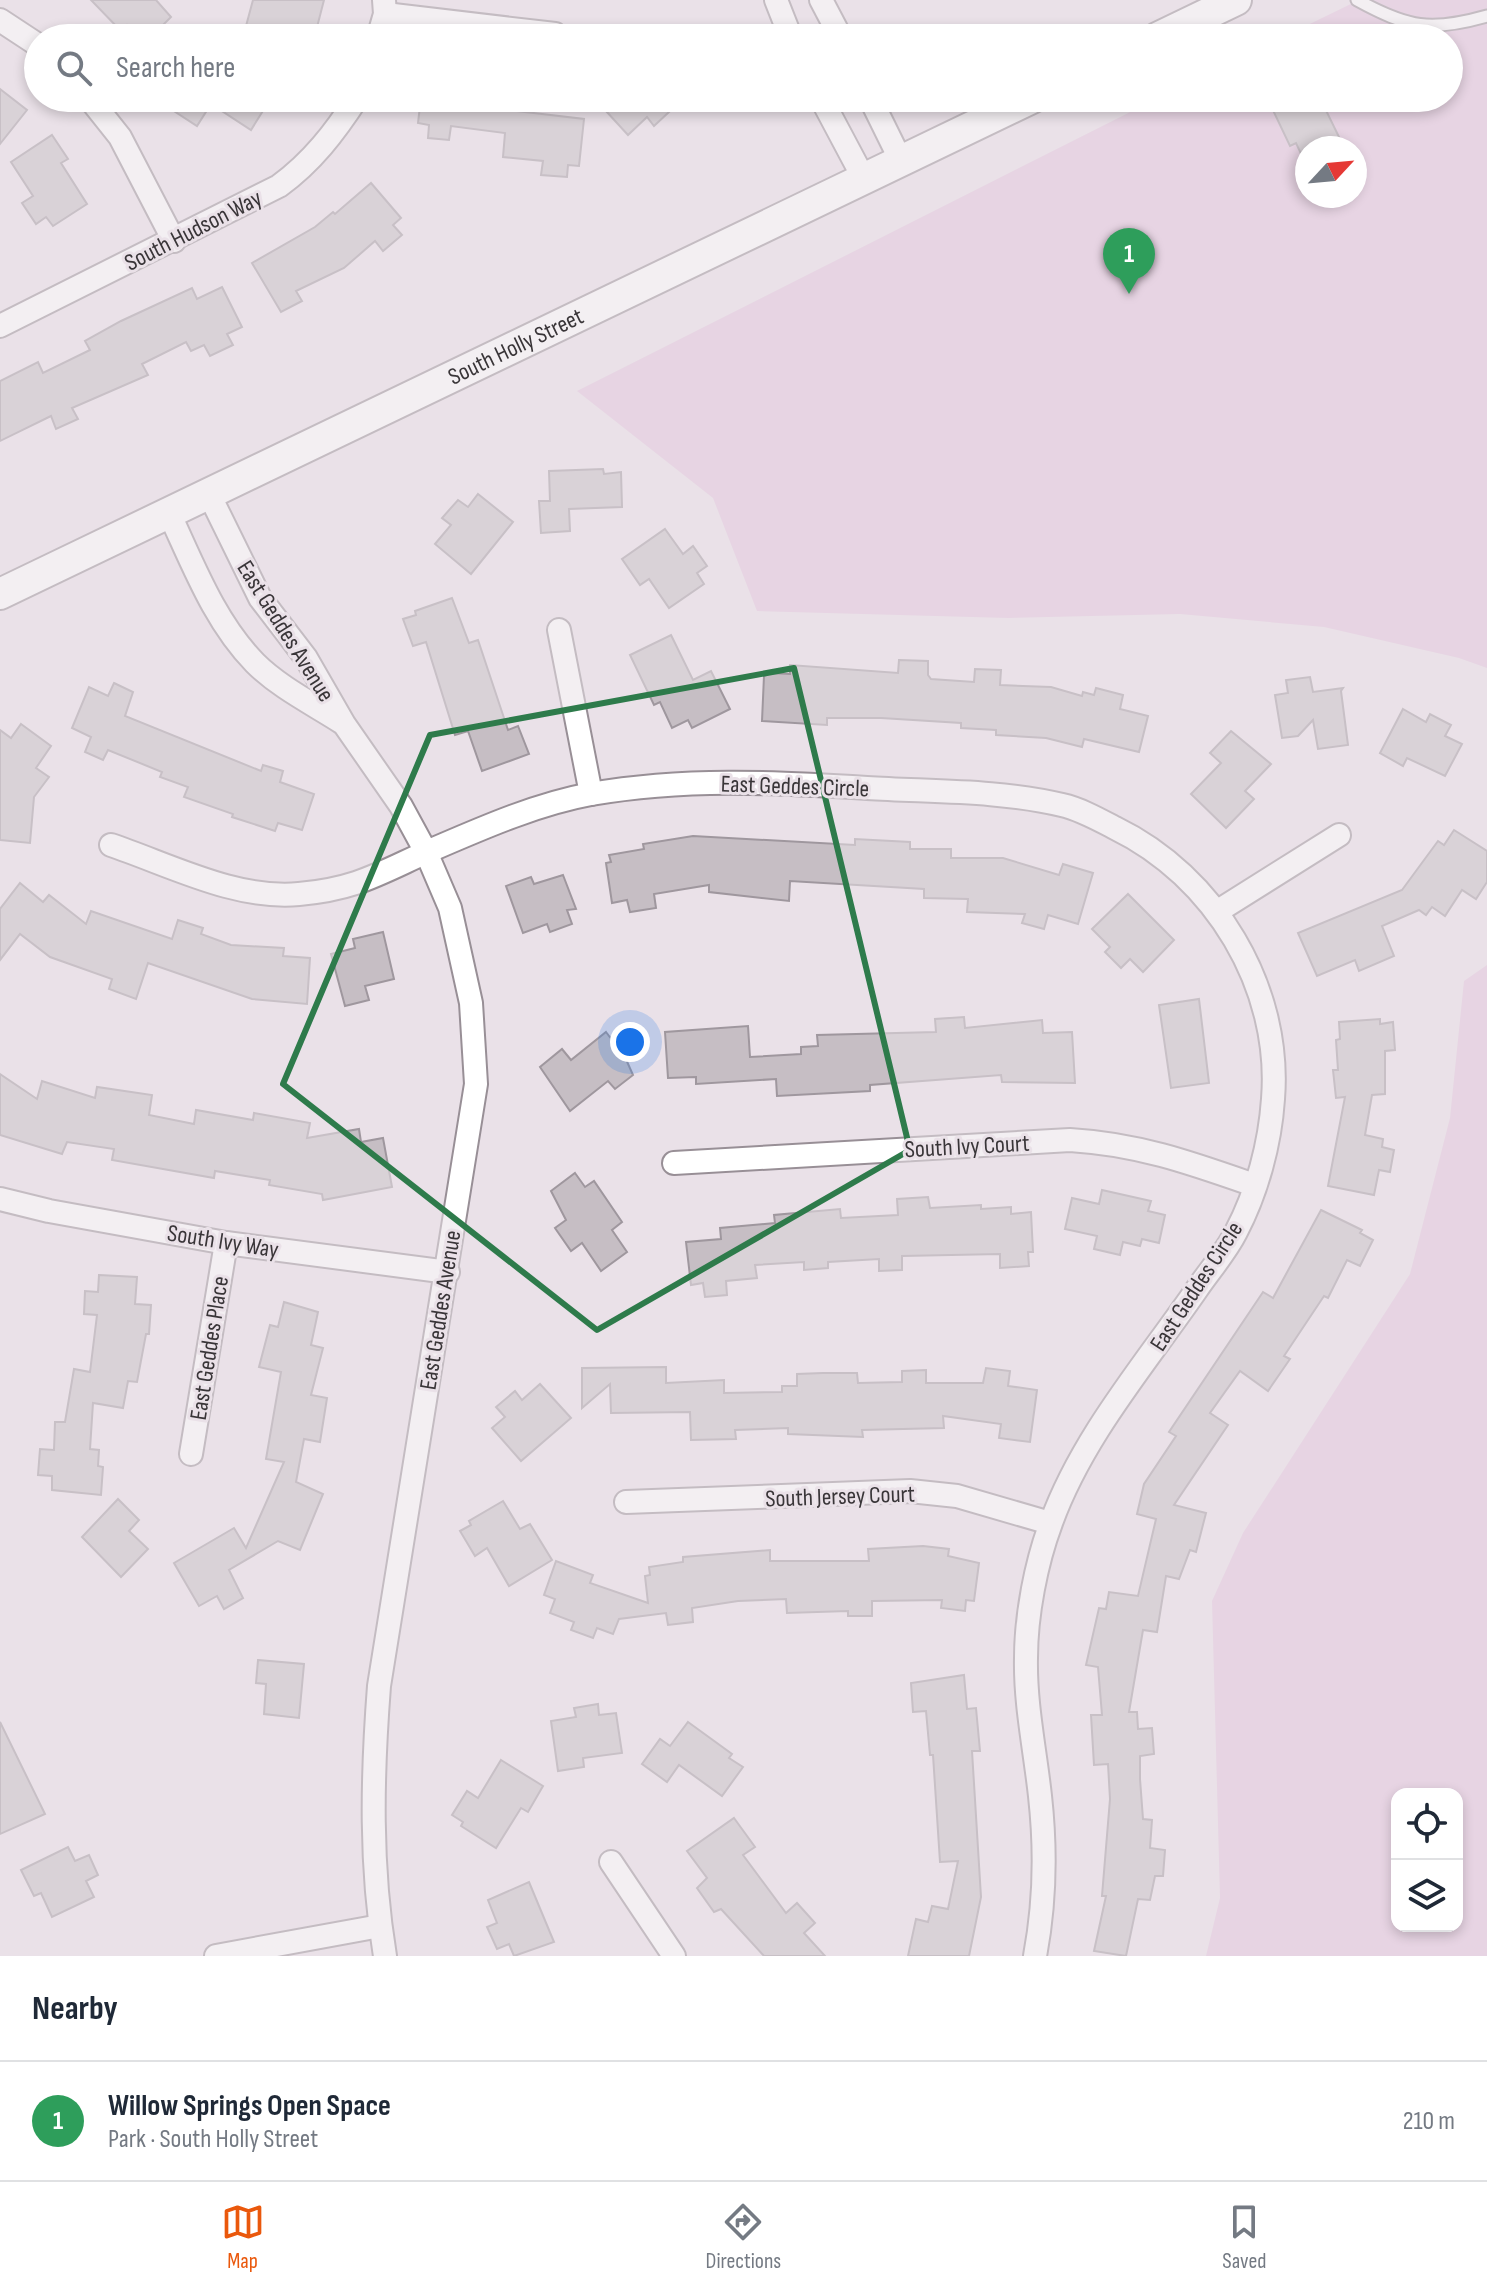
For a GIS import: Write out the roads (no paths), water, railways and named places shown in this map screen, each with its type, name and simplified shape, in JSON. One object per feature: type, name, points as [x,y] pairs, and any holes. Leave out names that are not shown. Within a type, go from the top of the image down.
[{"type":"main road","points":[[1186,24],[1236,0]]},
{"type":"main road","name":"South Holly Street","points":[[0,594],[1003,112]]},
{"type":"street","points":[[776,0],[785,24]]},
{"type":"street","points":[[821,0],[834,24]]},
{"type":"street","points":[[385,7],[492,24]]},
{"type":"street","points":[[0,20],[24,36]]},
{"type":"street","points":[[100,112],[120,137],[174,241]]},
{"type":"street","name":"South Hudson Way","points":[[0,326],[248,204],[297,173],[334,134],[348,112]]},
{"type":"street","points":[[828,112],[864,179]]},
{"type":"street","points":[[877,112],[901,161]]},
{"type":"street","name":"East Geddes Avenue","points":[[209,494],[260,598],[306,658],[344,724],[374,762],[426,852],[450,908],[475,1039],[476,1084],[379,1686],[372,1777],[374,1864],[380,1926]]},
{"type":"street","name":"East Geddes Avenue","points":[[169,513],[207,594],[239,645],[278,682],[344,724]]},
{"type":"street","points":[[559,630],[591,794]]},
{"type":"street","name":"East Geddes Circle","points":[[111,845],[253,893],[291,895],[337,890],[376,878],[426,852],[527,812],[591,794],[676,784],[758,782],[1011,798],[1066,805],[1142,841],[1193,882],[1218,911],[1259,995],[1274,1061],[1270,1125],[1254,1185],[1236,1232],[1098,1431],[1050,1523],[1035,1589],[1026,1657],[1045,1866],[1035,1956]]},
{"type":"street","points":[[1218,911],[1339,835]]},
{"type":"street","name":"South Ivy Court","points":[[674,1163],[1070,1140],[1120,1143],[1163,1153],[1254,1185]]},
{"type":"street","name":"South Ivy Way","points":[[0,1199],[49,1211],[226,1243],[448,1272]]},
{"type":"street","name":"East Geddes Place","points":[[191,1454],[226,1243]]},
{"type":"street","name":"South Jersey Court","points":[[626,1502],[910,1491],[957,1496],[1050,1523]]},
{"type":"street","points":[[611,1862],[674,1956]]},
{"type":"street","points":[[216,1956],[380,1926],[385,1956]]},
{"type":"lane","points":[[1357,0],[1393,20],[1420,24]]},
{"type":"lane","points":[[1460,24],[1487,16]]},
{"type":"place","name":"Willow Springs Open Space","points":[[1129,294]]}]
